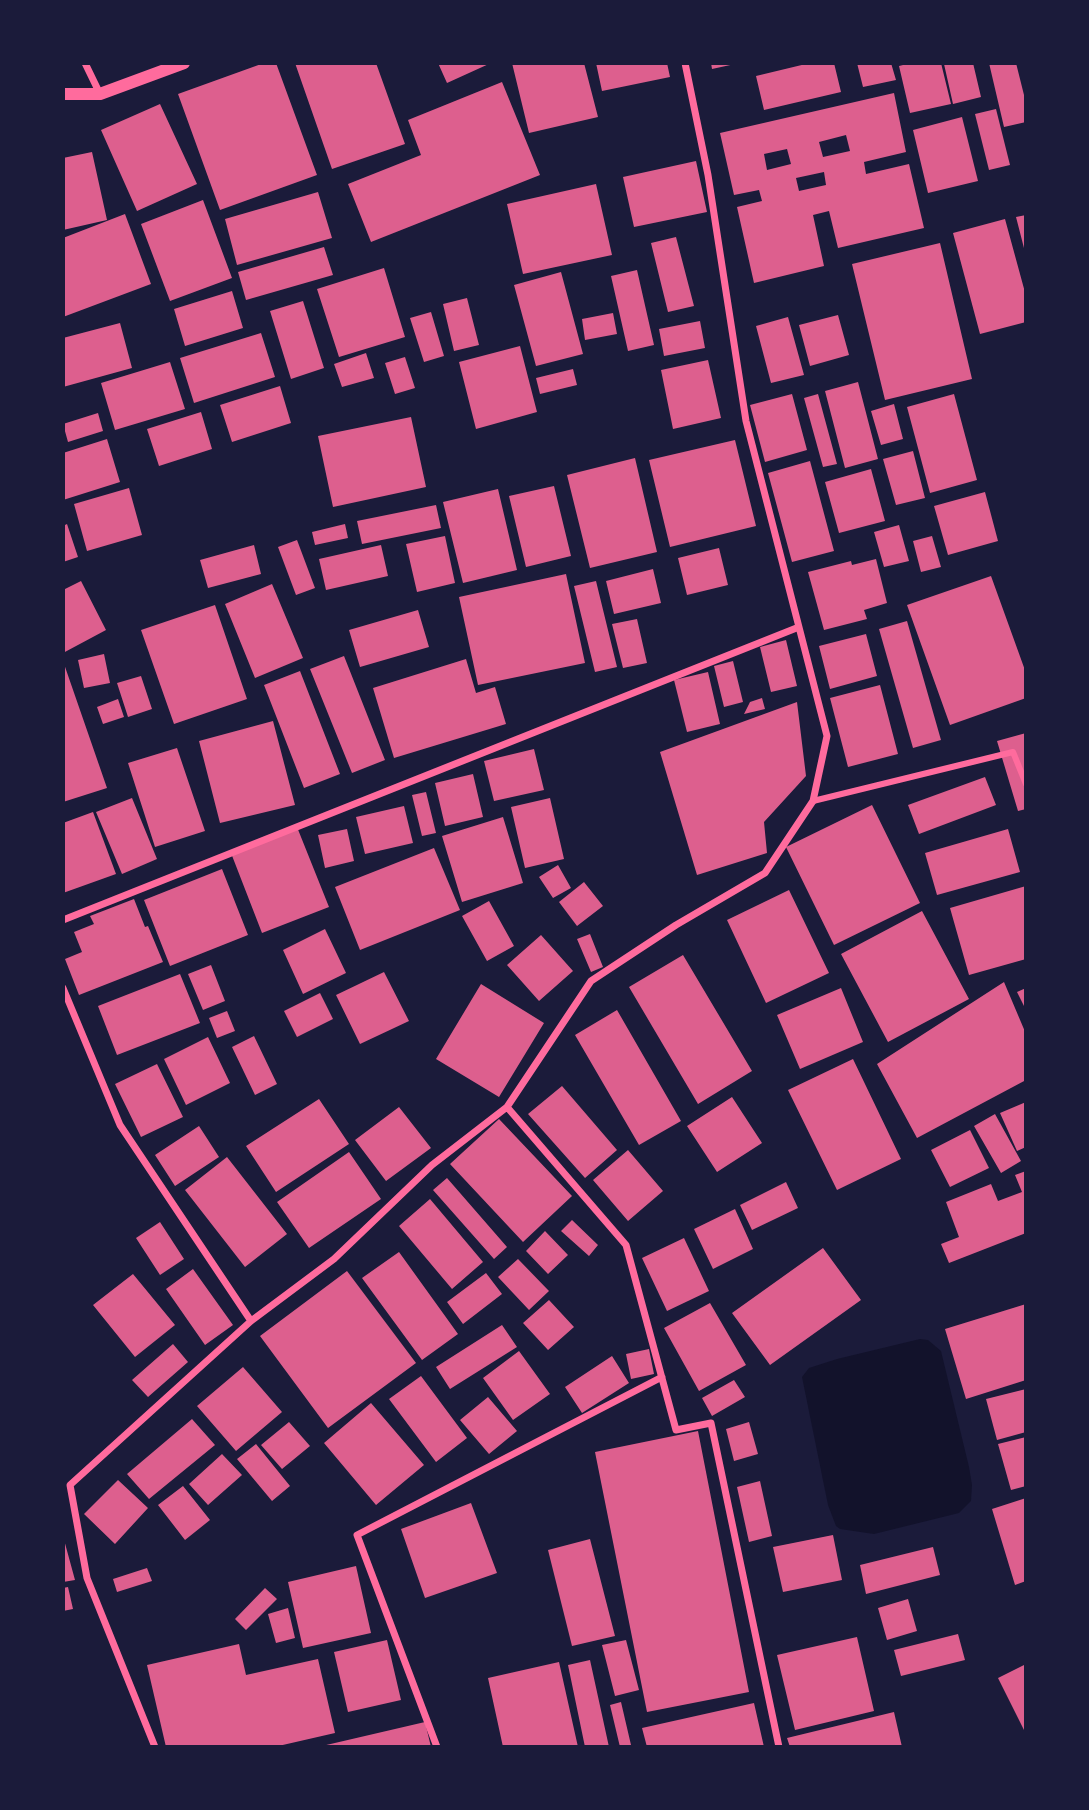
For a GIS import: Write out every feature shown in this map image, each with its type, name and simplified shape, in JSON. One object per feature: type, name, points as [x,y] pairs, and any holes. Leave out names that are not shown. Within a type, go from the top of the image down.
[{"type":"street","points":[[85,63],[100,94]]},
{"type":"street","points":[[63,94],[100,94],[184,63]]},
{"type":"street","points":[[155,1747],[87,1578],[66,1486],[251,1321],[334,1259],[432,1165],[507,1107],[591,981],[676,925],[765,873],[813,801],[827,736],[746,421],[708,175],[685,63]]},
{"type":"street","points":[[63,920],[799,627]]},
{"type":"street","points":[[813,801],[1013,752],[1026,784]]},
{"type":"street","points":[[63,988],[120,1125],[251,1321]]},
{"type":"street","points":[[507,1107],[626,1245],[676,1430],[710,1423],[779,1747]]},
{"type":"street","points":[[437,1747],[357,1535],[662,1377]]},
{"type":"shaded area","points":[[920,1339],[928,1340],[941,1351],[969,1467],[971,1501],[959,1513],[874,1534],[840,1529],[836,1526],[828,1505],[802,1377],[809,1368]]},
{"type":"building","points":[[264,63],[276,63],[317,175],[220,210],[178,94]]},
{"type":"building","points":[[295,63],[376,63],[405,144],[332,169]]},
{"type":"building","points":[[438,63],[491,63],[447,83]]},
{"type":"building","points":[[512,63],[584,63],[598,117],[529,133]]},
{"type":"building","points":[[596,63],[667,63],[670,77],[602,91]]},
{"type":"building","points":[[711,63],[735,63],[735,64],[712,69]]},
{"type":"building","points":[[810,63],[834,63],[841,92],[764,110],[756,76]]},
{"type":"building","points":[[857,63],[891,63],[896,80],[863,87]]},
{"type":"building","points":[[911,63],[941,63],[951,104],[910,113],[899,66]]},
{"type":"building","points":[[973,63],[981,97],[953,104],[944,64]]},
{"type":"building","points":[[989,63],[1016,63],[1026,103],[1026,122],[1004,127]]},
{"type":"building","points":[[502,82],[540,175],[371,242],[348,184],[421,155],[408,120]]},
{"type":"building","points":[[894,93],[906,152],[864,162],[866,174],[909,164],[924,228],[838,248],[829,211],[813,215],[824,266],[754,283],[737,207],[762,201],[759,190],[734,195],[720,133]],"holes":[[[846,135],[850,151],[823,157],[819,142]],[[787,149],[791,164],[767,170],[764,154]],[[824,172],[826,185],[799,191],[796,178]]]},
{"type":"building","points":[[160,104],[197,184],[137,211],[101,130]]},
{"type":"building","points":[[996,109],[1010,165],[989,170],[975,114]]},
{"type":"building","points":[[962,117],[978,181],[928,193],[913,130]]},
{"type":"building","points":[[92,152],[107,220],[63,230],[63,158]]},
{"type":"building","points":[[696,161],[707,212],[634,227],[623,177]]},
{"type":"building","points":[[596,184],[612,255],[523,274],[507,204]]},
{"type":"building","points":[[318,192],[332,238],[237,265],[225,219]]},
{"type":"building","points":[[203,200],[232,278],[170,301],[141,224]]},
{"type":"building","points":[[125,214],[151,284],[63,317],[63,238]]},
{"type":"building","points":[[1026,215],[1026,252],[1025,252],[1016,217]]},
{"type":"building","points":[[1005,219],[1026,296],[1026,322],[980,334],[953,233]]},
{"type":"building","points":[[676,237],[694,306],[668,312],[651,243]]},
{"type":"building","points":[[940,243],[972,379],[885,400],[852,264]]},
{"type":"building","points":[[324,247],[333,275],[246,300],[238,272]]},
{"type":"building","points":[[384,268],[405,337],[339,357],[317,289]]},
{"type":"building","points":[[637,270],[654,345],[628,351],[611,276]]},
{"type":"building","points":[[561,272],[583,354],[536,366],[514,285]]},
{"type":"building","points":[[232,291],[243,328],[185,346],[174,309]]},
{"type":"building","points":[[467,298],[479,345],[454,351],[443,304]]},
{"type":"building","points":[[303,301],[324,368],[291,379],[270,311]]},
{"type":"building","points":[[431,312],[444,356],[424,362],[410,318]]},
{"type":"building","points":[[613,313],[617,334],[585,340],[582,319]]},
{"type":"building","points":[[838,315],[849,355],[810,366],[799,325]]},
{"type":"building","points":[[788,317],[804,375],[771,383],[756,326]]},
{"type":"building","points":[[700,321],[705,348],[664,356],[659,329]]},
{"type":"building","points":[[120,323],[132,368],[63,387],[63,338]]},
{"type":"building","points":[[261,333],[275,377],[194,403],[180,358]]},
{"type":"building","points":[[520,346],[537,412],[476,429],[459,362]]},
{"type":"building","points":[[366,353],[374,378],[342,387],[334,364]]},
{"type":"building","points":[[405,357],[415,388],[395,394],[385,363]]},
{"type":"building","points":[[708,360],[721,418],[673,429],[661,370]]},
{"type":"building","points":[[170,362],[185,409],[115,430],[101,383]]},
{"type":"building","points":[[573,369],[577,385],[540,394],[536,378]]},
{"type":"building","points":[[858,382],[878,459],[845,468],[825,391]]},
{"type":"building","points":[[280,386],[291,423],[232,442],[220,405]]},
{"type":"building","points":[[792,394],[807,450],[765,462],[750,405]]},
{"type":"building","points":[[818,394],[837,464],[823,467],[804,398]]},
{"type":"building","points":[[954,394],[977,480],[930,493],[907,407]]},
{"type":"building","points":[[894,404],[903,439],[881,445],[871,411]]},
{"type":"building","points":[[201,412],[212,449],[159,466],[147,429]]},
{"type":"building","points":[[98,413],[103,431],[68,442],[63,424]]},
{"type":"building","points":[[411,417],[426,487],[333,507],[318,436]]},
{"type":"building","points":[[107,439],[120,482],[63,500],[63,453]]},
{"type":"building","points":[[735,440],[756,526],[670,547],[649,460]]},
{"type":"building","points":[[913,451],[925,498],[896,505],[883,459]]},
{"type":"building","points":[[635,458],[657,552],[590,568],[567,475]]},
{"type":"building","points":[[810,461],[834,551],[792,562],[768,473]]},
{"type":"building","points":[[871,469],[885,521],[839,533],[825,482]]},
{"type":"building","points":[[554,486],[571,556],[526,567],[509,496]]},
{"type":"building","points":[[129,488],[142,535],[87,551],[74,504]]},
{"type":"building","points":[[498,489],[517,570],[463,583],[443,502]]},
{"type":"building","points":[[985,492],[998,541],[948,555],[934,506]]},
{"type":"building","points":[[436,505],[441,528],[362,544],[357,521]]},
{"type":"building","points":[[67,524],[78,557],[63,562],[63,526]]},
{"type":"building","points":[[345,524],[348,538],[315,545],[312,532]]},
{"type":"building","points":[[899,525],[909,561],[884,567],[874,532]]},
{"type":"building","points":[[445,536],[455,583],[417,592],[406,544]]},
{"type":"building","points":[[932,536],[941,567],[921,572],[913,541]]},
{"type":"building","points":[[297,540],[315,588],[296,595],[278,547]]},
{"type":"building","points":[[254,545],[261,574],[208,588],[200,560]]},
{"type":"building","points":[[381,545],[388,576],[326,590],[319,559]]},
{"type":"building","points":[[719,548],[728,585],[687,595],[678,558]]},
{"type":"building","points":[[876,559],[887,603],[864,610],[867,619],[824,630],[808,572],[851,561],[852,565]]},
{"type":"building","points":[[653,569],[661,603],[614,614],[606,581]]},
{"type":"building","points":[[566,574],[585,663],[478,685],[459,597]]},
{"type":"building","points":[[991,576],[1026,673],[1026,698],[950,725],[907,605]]},
{"type":"building","points":[[81,581],[106,630],[63,653],[63,590]]},
{"type":"building","points":[[596,581],[617,667],[595,672],[574,586]]},
{"type":"building","points":[[272,584],[303,658],[255,678],[225,604]]},
{"type":"building","points":[[215,605],[247,699],[174,724],[141,630]]},
{"type":"building","points":[[418,610],[429,647],[360,667],[349,630]]},
{"type":"building","points":[[637,619],[647,663],[623,668],[612,624]]},
{"type":"building","points":[[907,621],[941,740],[913,748],[879,629]]},
{"type":"building","points":[[866,634],[877,676],[830,689],[819,646]]},
{"type":"building","points":[[786,640],[797,686],[771,692],[760,647]]},
{"type":"building","points":[[104,654],[110,683],[84,688],[78,660]]},
{"type":"building","points":[[344,656],[385,760],[352,773],[310,669]]},
{"type":"building","points":[[466,659],[476,693],[495,687],[506,724],[394,758],[373,688]]},
{"type":"building","points":[[63,661],[107,788],[63,802]]},
{"type":"building","points":[[733,661],[743,702],[724,707],[714,666]]},
{"type":"building","points":[[300,671],[340,774],[304,788],[264,685]]},
{"type":"building","points":[[708,672],[720,724],[687,732],[674,680]]},
{"type":"building","points":[[141,676],[152,709],[128,717],[117,683]]},
{"type":"building","points":[[880,685],[898,754],[848,767],[830,698]]},
{"type":"building","points":[[762,698],[765,709],[744,714],[750,702]]},
{"type":"building","points":[[118,699],[124,717],[103,724],[97,707]]},
{"type":"building","points":[[797,702],[806,776],[764,822],[767,853],[697,875],[660,752]]},
{"type":"building","points":[[273,721],[295,805],[220,823],[199,741]]},
{"type":"building","points":[[1026,733],[1026,809],[1018,811],[997,741]]},
{"type":"building","points":[[177,748],[205,831],[155,847],[128,763]]},
{"type":"building","points":[[534,749],[544,790],[494,801],[484,761]]},
{"type":"building","points":[[473,774],[483,817],[445,826],[435,783]]},
{"type":"building","points":[[985,777],[996,805],[919,834],[908,805]]},
{"type":"building","points":[[426,792],[436,833],[422,836],[412,795]]},
{"type":"building","points":[[132,798],[157,859],[122,874],[96,812]]},
{"type":"building","points":[[550,798],[564,859],[525,868],[511,807]]},
{"type":"building","points":[[872,805],[920,903],[834,945],[786,847]]},
{"type":"building","points":[[404,806],[413,843],[365,854],[356,817]]},
{"type":"building","points":[[93,812],[116,874],[63,893],[63,823]]},
{"type":"building","points":[[503,817],[523,883],[462,902],[442,836]]},
{"type":"building","points":[[297,827],[329,907],[262,933],[231,853]]},
{"type":"building","points":[[347,829],[354,861],[325,868],[318,835]]},
{"type":"building","points":[[1008,829],[1020,872],[937,895],[925,853]]},
{"type":"building","points":[[434,848],[460,910],[360,950],[335,887]]},
{"type":"building","points":[[558,865],[571,888],[553,898],[539,877]]},
{"type":"building","points":[[222,869],[248,935],[170,966],[144,900]]},
{"type":"building","points":[[584,882],[603,906],[577,926],[559,902]]},
{"type":"building","points":[[1026,886],[1026,959],[969,975],[950,908]]},
{"type":"building","points":[[789,890],[829,973],[766,1003],[727,920]]},
{"type":"building","points":[[134,899],[163,962],[79,995],[65,959],[82,952],[74,932],[94,924],[90,916]]},
{"type":"building","points":[[489,901],[514,946],[487,961],[462,916]]},
{"type":"building","points":[[922,911],[969,999],[888,1042],[841,954]]},
{"type":"building","points":[[325,929],[346,973],[303,994],[283,950]]},
{"type":"building","points":[[590,934],[603,967],[591,972],[577,939]]},
{"type":"building","points":[[541,935],[573,971],[539,1001],[507,965]]},
{"type":"building","points":[[683,955],[752,1071],[698,1104],[629,987]]},
{"type":"building","points":[[211,965],[225,1001],[203,1010],[188,974]]},
{"type":"building","points":[[384,972],[409,1021],[360,1044],[336,995]]},
{"type":"building","points":[[180,974],[200,1023],[117,1055],[98,1006]]},
{"type":"building","points":[[1004,982],[1026,1034],[1026,1080],[917,1138],[877,1064]]},
{"type":"building","points":[[481,984],[544,1023],[499,1097],[436,1059]]},
{"type":"building","points":[[841,988],[863,1042],[800,1069],[777,1015]]},
{"type":"building","points":[[1026,988],[1026,1010],[1017,992]]},
{"type":"building","points":[[320,993],[333,1019],[297,1037],[284,1011]]},
{"type":"building","points":[[617,1010],[681,1121],[639,1145],[575,1035]]},
{"type":"building","points":[[227,1011],[235,1031],[217,1038],[209,1018]]},
{"type":"building","points":[[254,1036],[277,1084],[255,1095],[232,1047]]},
{"type":"building","points":[[208,1037],[230,1083],[186,1105],[164,1059]]},
{"type":"building","points":[[853,1059],[901,1159],[837,1190],[788,1090]]},
{"type":"building","points":[[157,1064],[183,1117],[141,1137],[115,1084]]},
{"type":"building","points":[[562,1086],[617,1150],[585,1178],[528,1114]]},
{"type":"building","points":[[732,1097],[762,1143],[717,1172],[687,1126]]},
{"type":"building","points":[[319,1099],[349,1144],[276,1192],[246,1146]]},
{"type":"building","points":[[1026,1102],[1026,1147],[1017,1151],[1000,1113]]},
{"type":"building","points":[[399,1107],[431,1148],[386,1181],[355,1140]]},
{"type":"building","points":[[995,1114],[1021,1161],[1001,1173],[974,1126]]},
{"type":"building","points":[[499,1119],[572,1196],[523,1242],[450,1164]]},
{"type":"building","points":[[199,1126],[219,1157],[175,1186],[155,1155]]},
{"type":"building","points":[[970,1130],[989,1168],[950,1187],[931,1150]]},
{"type":"building","points":[[628,1150],[663,1191],[628,1221],[593,1180]]},
{"type":"building","points":[[349,1152],[381,1199],[309,1248],[277,1202]]},
{"type":"building","points":[[227,1157],[287,1234],[245,1267],[185,1190]]},
{"type":"building","points":[[1026,1171],[1026,1233],[949,1263],[941,1244],[959,1237],[946,1202],[991,1184],[998,1201],[1022,1192],[1015,1175]]},
{"type":"building","points":[[447,1178],[507,1247],[494,1259],[433,1190]]},
{"type":"building","points":[[786,1182],[798,1208],[752,1230],[740,1205]]},
{"type":"building","points":[[430,1199],[483,1262],[452,1289],[399,1226]]},
{"type":"building","points":[[735,1209],[753,1249],[713,1269],[694,1229]]},
{"type":"building","points":[[572,1220],[598,1245],[589,1256],[561,1231]]},
{"type":"building","points":[[160,1222],[184,1259],[160,1275],[136,1238]]},
{"type":"building","points":[[545,1231],[568,1255],[548,1274],[526,1251]]},
{"type":"building","points":[[684,1238],[709,1291],[667,1311],[642,1258]]},
{"type":"building","points":[[823,1248],[861,1300],[770,1365],[732,1313]]},
{"type":"building","points":[[399,1252],[458,1334],[422,1360],[362,1278]]},
{"type":"building","points":[[518,1259],[549,1291],[529,1310],[498,1277]]},
{"type":"building","points":[[193,1269],[233,1325],[205,1345],[166,1289]]},
{"type":"building","points":[[347,1271],[416,1363],[328,1428],[260,1336]]},
{"type":"building","points":[[486,1273],[502,1294],[463,1324],[447,1302]]},
{"type":"building","points":[[133,1274],[175,1325],[135,1357],[93,1305]]},
{"type":"building","points":[[549,1300],[574,1327],[548,1350],[523,1323]]},
{"type":"building","points":[[710,1303],[746,1365],[699,1391],[664,1328]]},
{"type":"building","points":[[1026,1304],[1026,1380],[966,1399],[945,1329]]},
{"type":"building","points":[[502,1325],[517,1347],[450,1389],[436,1367]]},
{"type":"building","points":[[173,1344],[188,1362],[148,1397],[132,1380]]},
{"type":"building","points":[[649,1349],[654,1374],[631,1379],[626,1354]]},
{"type":"building","points":[[519,1351],[550,1394],[513,1420],[483,1378]]},
{"type":"building","points":[[612,1356],[629,1383],[582,1413],[565,1387]]},
{"type":"building","points":[[243,1367],[282,1412],[236,1451],[197,1406]]},
{"type":"building","points":[[421,1376],[467,1438],[436,1462],[389,1399]]},
{"type":"building","points":[[734,1380],[745,1397],[712,1416],[702,1398]]},
{"type":"building","points":[[1026,1389],[1026,1432],[997,1440],[986,1399]]},
{"type":"building","points":[[488,1397],[517,1431],[489,1454],[460,1420]]},
{"type":"building","points":[[371,1403],[424,1465],[376,1505],[324,1443]]},
{"type":"building","points":[[192,1419],[215,1445],[149,1499],[127,1474]]},
{"type":"building","points":[[289,1422],[310,1446],[282,1469],[261,1445]]},
{"type":"building","points":[[749,1422],[758,1454],[734,1461],[726,1429]]},
{"type":"building","points":[[698,1431],[749,1692],[647,1712],[595,1452]]},
{"type":"building","points":[[1026,1437],[1026,1486],[1011,1490],[998,1444]]},
{"type":"building","points":[[256,1444],[290,1486],[272,1501],[237,1459]]},
{"type":"building","points":[[222,1454],[242,1475],[208,1505],[189,1484]]},
{"type":"building","points":[[118,1480],[148,1508],[115,1544],[84,1514]]},
{"type":"building","points":[[760,1481],[772,1536],[749,1542],[737,1487]]},
{"type":"building","points":[[183,1486],[210,1520],[185,1540],[158,1505]]},
{"type":"building","points":[[1026,1498],[1026,1581],[1015,1585],[992,1509]]},
{"type":"building","points":[[471,1503],[497,1573],[425,1598],[401,1529]]},
{"type":"building","points":[[833,1535],[842,1580],[783,1592],[773,1547]]},
{"type":"building","points":[[63,1536],[75,1580],[63,1582]]},
{"type":"building","points":[[590,1539],[615,1636],[572,1646],[548,1550]]},
{"type":"building","points":[[933,1547],[940,1575],[866,1594],[860,1565]]},
{"type":"building","points":[[356,1566],[371,1633],[303,1648],[288,1582]]},
{"type":"building","points":[[147,1568],[152,1581],[117,1592],[113,1579]]},
{"type":"building","points":[[68,1587],[73,1609],[63,1611],[63,1588]]},
{"type":"building","points":[[265,1588],[277,1599],[246,1630],[235,1619]]},
{"type":"building","points":[[908,1599],[917,1631],[887,1640],[878,1608]]},
{"type":"building","points":[[288,1608],[295,1638],[276,1643],[268,1614]]},
{"type":"building","points":[[958,1634],[965,1660],[901,1676],[894,1650]]},
{"type":"building","points":[[857,1637],[874,1711],[795,1730],[777,1655]]},
{"type":"building","points":[[387,1640],[401,1700],[348,1712],[334,1652]]},
{"type":"building","points":[[626,1640],[639,1690],[615,1696],[602,1645]]},
{"type":"building","points":[[239,1644],[246,1675],[318,1659],[335,1733],[274,1747],[166,1747],[147,1665]]},
{"type":"building","points":[[590,1660],[609,1747],[585,1747],[568,1665]]},
{"type":"building","points":[[559,1662],[578,1747],[503,1747],[488,1678]]},
{"type":"building","points":[[1026,1664],[1026,1734],[998,1678]]},
{"type":"building","points":[[621,1702],[631,1745],[620,1747],[610,1705]]},
{"type":"building","points":[[754,1703],[764,1747],[647,1747],[642,1728]]},
{"type":"building","points":[[894,1712],[902,1747],[790,1747],[787,1738]]},
{"type":"building","points":[[425,1722],[431,1747],[322,1747],[322,1746]]}]
